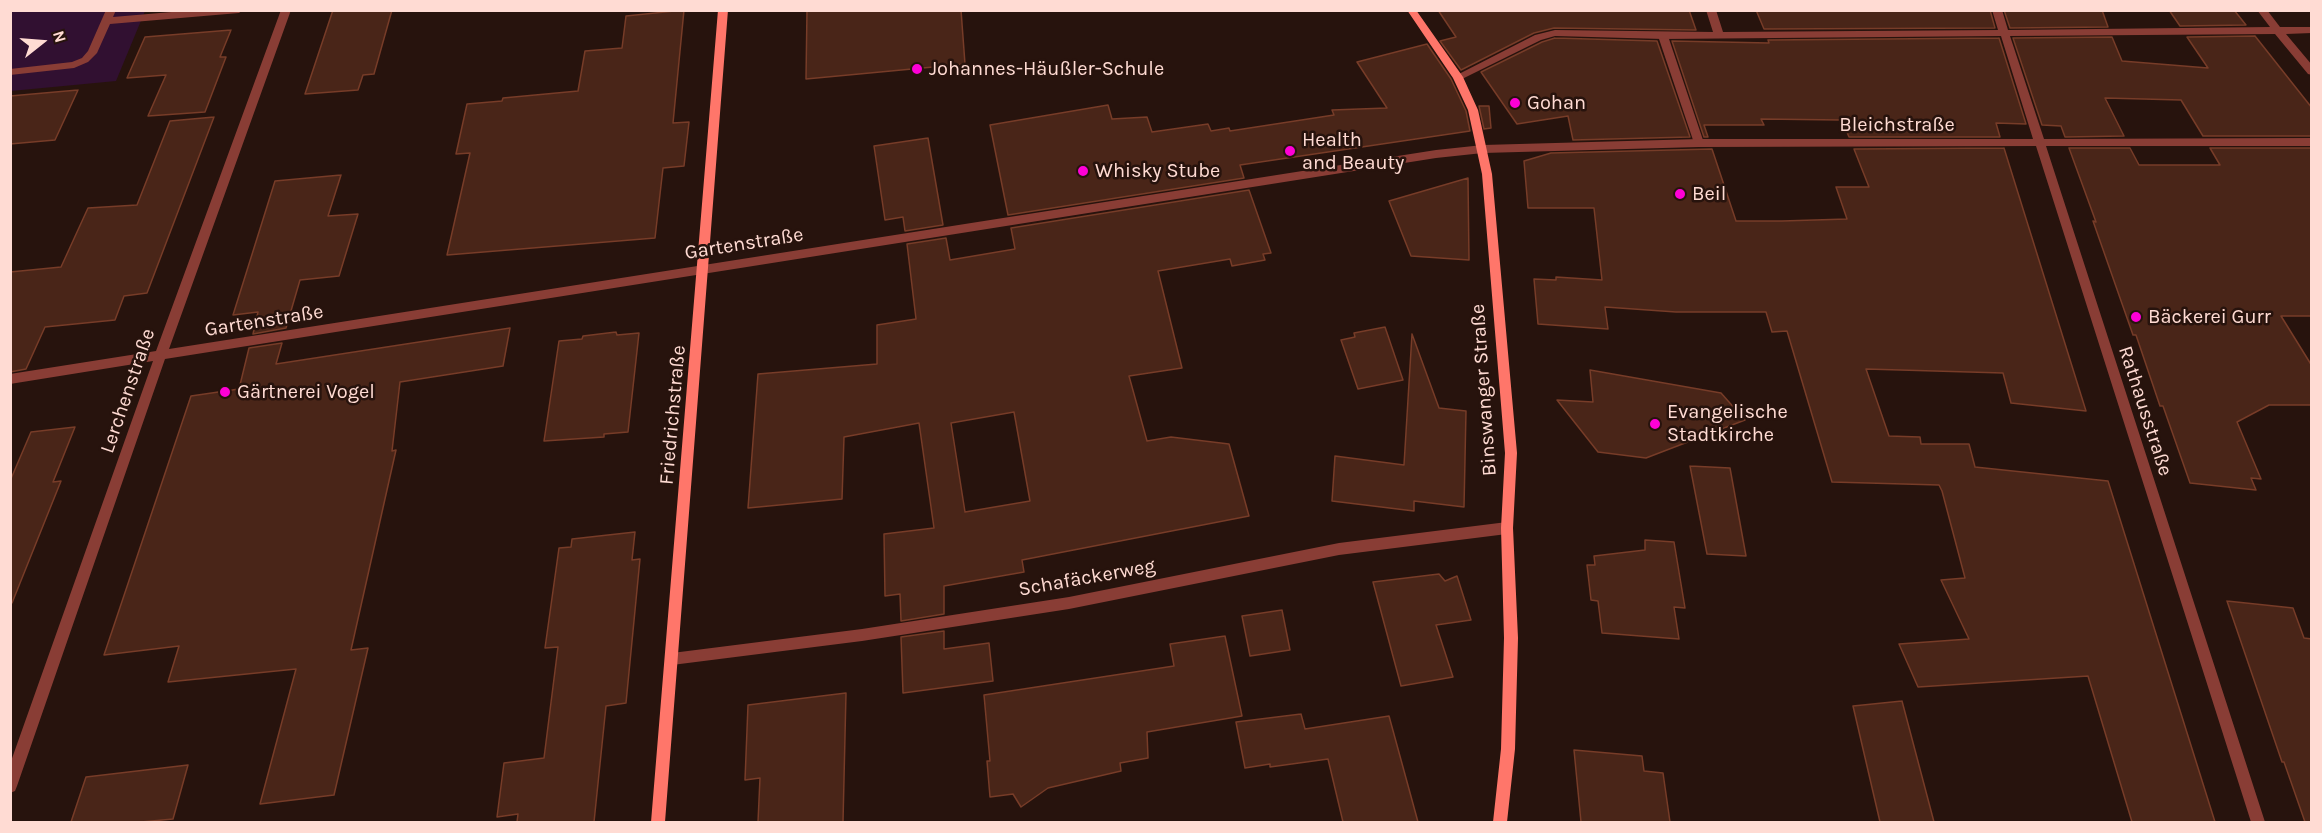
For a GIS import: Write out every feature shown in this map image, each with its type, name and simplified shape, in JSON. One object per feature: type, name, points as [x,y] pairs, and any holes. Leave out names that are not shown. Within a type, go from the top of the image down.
[{"type":"main road","name":"Friedrichstraße","points":[[658,822],[705,268],[723,10]]},
{"type":"main road","name":"Binswanger Straße","points":[[1411,10],[1458,76],[1473,110],[1483,148],[1511,453],[1507,528],[1511,638],[1508,749],[1500,822]]},
{"type":"street","points":[[10,72],[74,65],[85,60],[92,53],[111,10]]},
{"type":"street","points":[[107,21],[239,10]]},
{"type":"street","name":"Lerchenstraße","points":[[10,786],[160,357],[286,10]]},
{"type":"street","points":[[1711,10],[1719,35]]},
{"type":"street","name":"Rathausstraße","points":[[1997,10],[2258,822]]},
{"type":"street","points":[[2261,10],[2312,72]]},
{"type":"street","points":[[1458,76],[1545,35],[1555,33],[1663,36],[2312,30]]},
{"type":"street","points":[[1663,36],[1699,143]]},
{"type":"street","name":"Bleichstraße","points":[[1483,148],[1699,143],[2312,142]]},
{"type":"street","name":"Gartenstraße","points":[[10,379],[160,357],[705,268],[1483,148]]},
{"type":"street","name":"Schafäckerweg","points":[[672,659],[862,635],[1069,603],[1338,549],[1507,528]]},
{"type":"shaded area","points":[[11,11],[145,11],[116,81],[11,91]]},
{"type":"building","points":[[333,10],[392,10],[374,74],[363,75],[358,90],[305,94]]},
{"type":"building","points":[[684,10],[673,123],[689,122],[684,166],[663,168],[655,238],[447,255],[470,153],[456,154],[467,104],[578,91],[585,51],[622,48],[626,16]]},
{"type":"building","points":[[807,10],[961,10],[965,64],[806,79]]},
{"type":"building","points":[[1438,10],[1689,10],[1696,30],[1554,28],[1534,33],[1461,70],[1440,41],[1456,37]]},
{"type":"building","points":[[1756,10],[1990,10],[1995,28],[1764,29]]},
{"type":"building","points":[[2004,10],[2102,10],[2108,27],[2010,28]]},
{"type":"building","points":[[2169,10],[2234,10],[2246,25],[2180,26]]},
{"type":"building","points":[[231,30],[220,57],[226,57],[205,112],[148,116],[166,75],[127,78],[145,37]]},
{"type":"building","points":[[2255,36],[2312,108],[2312,136],[2203,136],[2181,100],[2105,98],[2124,136],[2065,137],[2061,126],[2042,125],[2013,38],[2112,37],[2122,61],[2208,68],[2187,37]]},
{"type":"building","points":[[1555,38],[1657,41],[1690,137],[1573,140],[1568,116],[1517,124],[1481,72]]},
{"type":"building","points":[[1999,38],[2026,124],[1996,123],[2000,137],[1849,137],[1842,120],[1761,119],[1764,125],[1704,125],[1708,137],[1704,137],[1672,41],[1769,43],[1768,40]]},
{"type":"building","points":[[1427,44],[1451,79],[1466,111],[1470,131],[1240,165],[1244,178],[1008,215],[990,125],[1108,105],[1112,119],[1147,117],[1152,132],[1208,124],[1211,131],[1229,128],[1230,131],[1334,115],[1332,110],[1387,108],[1357,62]]},
{"type":"building","points":[[78,90],[55,140],[10,144],[10,96]]},
{"type":"building","points":[[1479,106],[1489,106],[1491,128],[1484,129]]},
{"type":"building","points":[[214,117],[147,293],[124,296],[115,320],[45,327],[26,369],[10,372],[10,272],[61,267],[88,208],[137,205],[170,121]]},
{"type":"building","points":[[928,138],[943,225],[905,231],[903,217],[885,220],[874,146]]},
{"type":"building","points":[[2004,148],[2086,411],[2011,403],[2003,373],[1866,369],[1889,436],[1920,437],[1921,444],[1969,444],[1975,467],[2108,481],[2215,822],[2132,822],[2088,676],[1918,687],[1899,644],[1969,639],[1941,580],[1965,578],[1942,491],[1939,485],[1832,482],[1787,331],[1772,332],[1766,312],[1676,312],[1605,307],[1608,329],[1538,324],[1534,279],[1556,280],[1556,277],[1602,280],[1594,208],[1528,208],[1524,161],[1551,153],[1712,149],[1736,221],[1782,221],[1847,219],[1836,187],[1869,187],[1854,149]]},
{"type":"building","points":[[2069,148],[2130,148],[2139,165],[2220,165],[2210,148],[2312,148],[2312,316],[2281,316],[2312,366],[2312,405],[2269,405],[2237,422],[2261,479],[2251,478],[2256,490],[2190,483],[2136,335],[2133,335]]},
{"type":"building","points":[[341,175],[328,216],[358,214],[339,276],[300,280],[286,328],[253,334],[258,312],[233,315],[275,181]]},
{"type":"building","points":[[1468,178],[1469,260],[1411,256],[1389,201]]},
{"type":"building","points":[[1249,190],[1271,253],[1263,254],[1265,260],[1232,266],[1230,259],[1158,271],[1182,368],[1129,376],[1147,441],[1171,437],[1229,444],[1249,516],[1022,560],[1024,572],[944,586],[944,614],[901,621],[900,594],[885,596],[884,534],[934,528],[919,423],[844,437],[842,499],[748,508],[758,374],[877,364],[877,325],[916,319],[907,244],[946,238],[950,260],[1015,249],[1011,228]],"holes":[[[1014,412],[1030,501],[965,512],[951,423]]]},
{"type":"building","points":[[1385,327],[1403,380],[1358,389],[1341,340],[1355,337],[1354,333]]},
{"type":"building","points":[[510,328],[503,366],[400,382],[392,451],[396,450],[351,650],[368,648],[334,795],[260,804],[296,669],[168,682],[179,646],[104,655],[191,396],[239,389],[249,348],[282,343],[276,364]]},
{"type":"building","points":[[616,332],[617,335],[639,333],[628,432],[604,434],[604,437],[544,441],[559,341]]},
{"type":"building","points":[[1412,334],[1439,408],[1466,411],[1464,507],[1414,501],[1414,511],[1332,501],[1335,456],[1404,465]]},
{"type":"building","name":"Evangelische Stadtkirche","points":[[1590,370],[1721,393],[1745,420],[1646,458],[1598,452],[1557,400],[1593,402]]},
{"type":"building","points":[[75,427],[53,482],[61,481],[12,603],[10,603],[10,481],[31,432]]},
{"type":"building","points":[[1690,466],[1730,468],[1746,556],[1707,554]]},
{"type":"building","points":[[635,532],[632,560],[640,559],[626,703],[606,706],[594,822],[517,822],[518,814],[497,817],[504,763],[544,758],[558,647],[545,648],[559,548],[571,547],[572,539]]},
{"type":"building","points":[[1645,540],[1674,542],[1685,608],[1674,607],[1679,639],[1602,633],[1598,601],[1591,600],[1587,565],[1595,565],[1594,556],[1645,550]]},
{"type":"building","points":[[1439,574],[1445,581],[1457,576],[1471,620],[1436,625],[1453,677],[1401,686],[1373,582]]},
{"type":"building","points":[[2227,601],[2293,608],[2304,638],[2312,639],[2312,822],[2305,822]]},
{"type":"building","points":[[1282,610],[1290,650],[1250,656],[1242,616]]},
{"type":"building","points":[[944,631],[944,649],[989,643],[993,681],[903,693],[901,637]]},
{"type":"building","points":[[1225,636],[1242,716],[1147,732],[1148,758],[1120,763],[1121,771],[1048,788],[1021,807],[1013,794],[990,797],[987,761],[990,761],[984,695],[1174,666],[1170,644]]},
{"type":"building","points":[[846,693],[843,822],[758,822],[760,778],[745,780],[748,705]]},
{"type":"building","points":[[1902,701],[1934,822],[1880,822],[1853,706]]},
{"type":"building","points":[[1301,714],[1305,729],[1389,716],[1418,822],[1343,822],[1328,759],[1245,768],[1236,722]]},
{"type":"building","points":[[1574,750],[1642,756],[1644,771],[1663,773],[1670,822],[1581,822]]},
{"type":"building","points":[[188,765],[173,819],[141,822],[71,822],[86,777]]},
{"type":"place","name":"Johannes-Häußler-Schule","points":[[917,69]]},
{"type":"place","name":"Gohan","points":[[1515,103]]},
{"type":"place","name":"Health and Beauty","points":[[1290,151]]},
{"type":"place","name":"Whisky Stube","points":[[1083,171]]},
{"type":"place","name":"Beil","points":[[1680,194]]},
{"type":"place","name":"Bäckerei Gurr","points":[[2136,317]]},
{"type":"place","name":"Gärtnerei Vogel","points":[[225,392]]},
{"type":"place","name":"Evangelische Stadtkirche","points":[[1655,424]]}]
